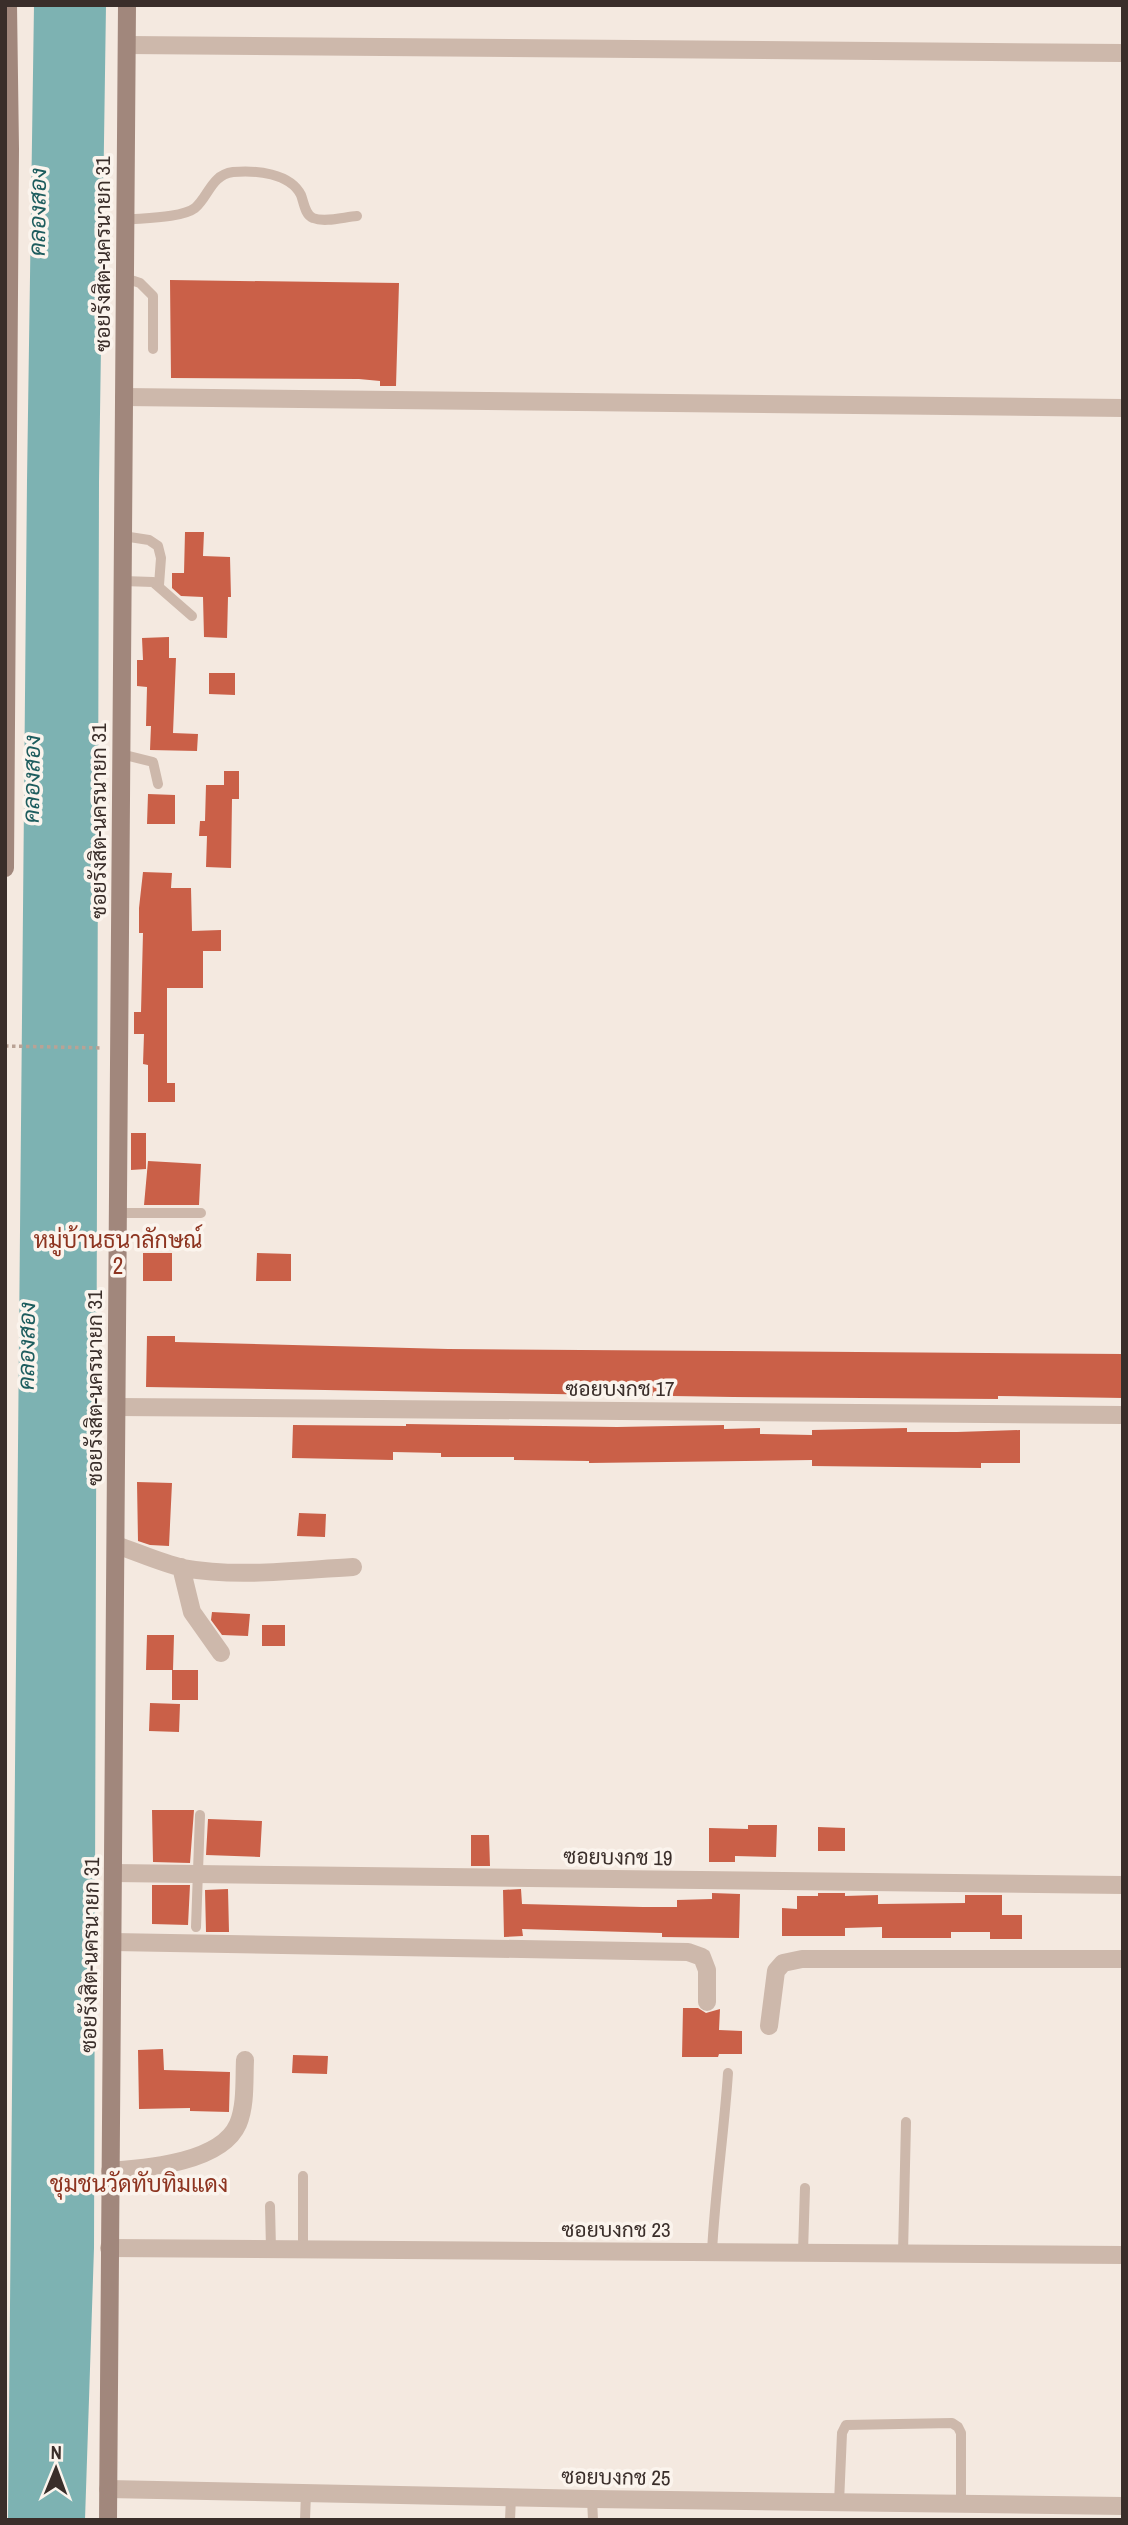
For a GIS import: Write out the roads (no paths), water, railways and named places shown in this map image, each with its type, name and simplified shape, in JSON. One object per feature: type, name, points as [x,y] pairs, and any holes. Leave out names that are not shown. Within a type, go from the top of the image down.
[{"type":"street","name":"ซอยรังสิต-นครนายก 31","points":[[108,2520],[127,5]]},
{"type":"street","points":[[5,868],[7,12]]},
{"type":"street","points":[[127,46],[1123,53]]},
{"type":"street","points":[[124,397],[1123,408]]},
{"type":"street","name":"ซอยบงกช 17","points":[[117,1408],[1123,1415]]},
{"type":"street","points":[[116,1545],[181,1567],[255,1573],[353,1567]]},
{"type":"street","points":[[181,1567],[192,1612],[221,1653]]},
{"type":"street","name":"ซอยบงกช 19","points":[[113,1873],[1123,1885]]},
{"type":"street","points":[[113,1942],[688,1952],[702,1957],[707,1970],[707,2002]]},
{"type":"street","points":[[769,2026],[776,1971],[783,1963],[802,1959],[1123,1959]]},
{"type":"street","points":[[110,2171],[168,2164],[191,2157],[225,2141],[238,2124],[242,2112],[245,2060]]},
{"type":"street","name":"ซอยบงกช 23","points":[[109,2248],[1123,2255]]},
{"type":"street","name":"ซอยบงกช 25","points":[[108,2489],[1123,2506]]},
{"type":"lane","points":[[125,220],[184,213],[195,207],[218,177],[232,172],[285,178],[293,183],[301,195],[308,215],[314,219],[357,216]]},
{"type":"lane","points":[[125,278],[140,283],[153,296],[153,349]]},
{"type":"lane","points":[[123,536],[149,540],[158,546],[159,585]]},
{"type":"lane","points":[[123,581],[153,582],[159,585],[177,605],[192,616]]},
{"type":"lane","points":[[121,754],[153,762],[158,784]]},
{"type":"lane","points":[[118,1213],[201,1213]]},
{"type":"lane","points":[[197,1927],[200,1815]]},
{"type":"lane","points":[[712,2252],[714,2202],[723,2147],[728,2073]]},
{"type":"lane","points":[[903,2253],[906,2122]]},
{"type":"lane","points":[[303,2176],[303,2249]]},
{"type":"lane","points":[[803,2252],[805,2188]]},
{"type":"lane","points":[[270,2206],[271,2249]]},
{"type":"lane","points":[[839,2503],[842,2433],[846,2425],[952,2423],[961,2433],[961,2504]]},
{"type":"lane","points":[[305,2520],[306,2493]]},
{"type":"lane","points":[[510,2520],[511,2497]]},
{"type":"lane","points":[[592,2499],[593,2520]]},
{"type":"water","name":"คลองสอง","points":[[34,5],[106,5],[99,482],[94,2248],[85,2520],[8,2520]]},
{"type":"district","name":"หมู่บ้านธนาลักษณ์ 2","points":[[118,1252]]},
{"type":"district","name":"ชุมชนวัดทับทิมแดง","points":[[139,2183]]}]
